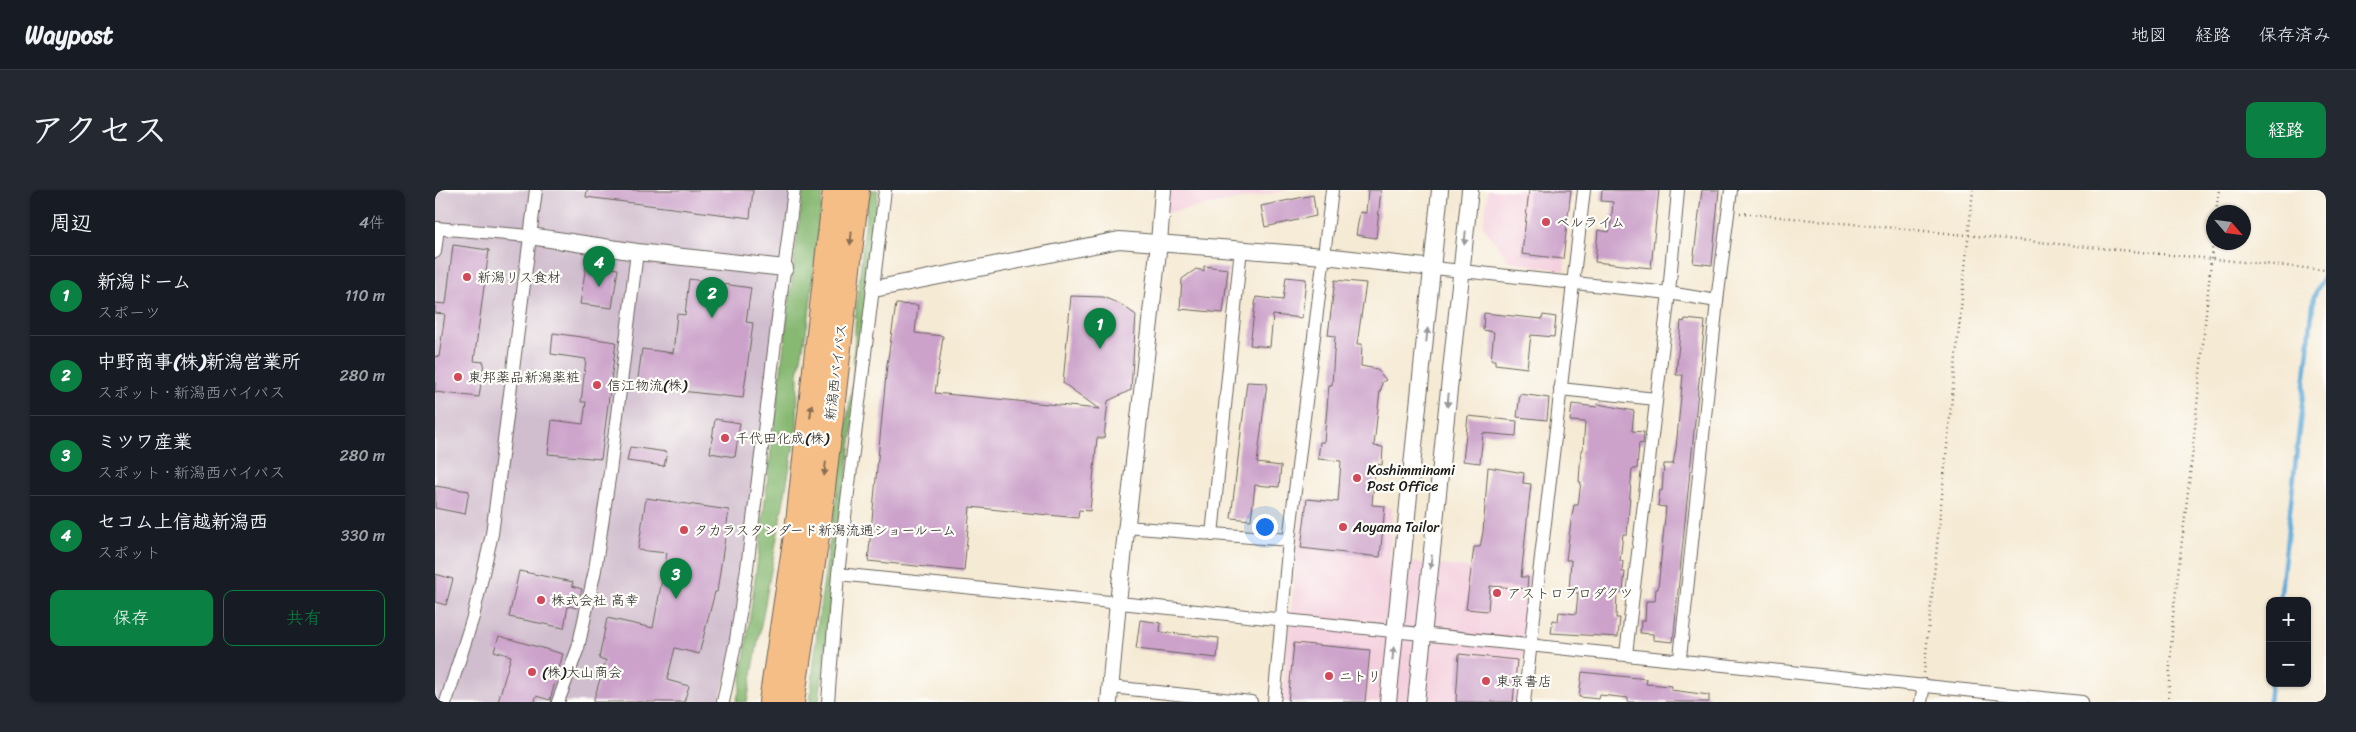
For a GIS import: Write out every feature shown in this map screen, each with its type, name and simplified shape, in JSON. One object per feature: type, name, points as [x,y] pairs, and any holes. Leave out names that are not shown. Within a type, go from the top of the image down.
[{"type":"highway","name":"新潟西バイパス","points":[[771,702],[798,522],[835,190]]},
{"type":"highway","name":"新潟西バイパス","points":[[792,702],[819,523],[857,190]]},
{"type":"highway","points":[[757,702],[798,522]]},
{"type":"highway","points":[[797,702],[800,652]]},
{"type":"street","points":[[446,702],[473,617],[492,534],[536,190]]},
{"type":"street","points":[[723,702],[736,640],[747,568],[794,190]]},
{"type":"street","points":[[828,702],[838,574],[875,289],[885,190]]},
{"type":"street","points":[[1163,190],[1159,243],[1117,602],[1110,695],[1251,702]]},
{"type":"street","points":[[1275,702],[1289,540],[1331,190]]},
{"type":"street","points":[[1388,702],[1441,190]]},
{"type":"street","points":[[1416,702],[1470,190]]},
{"type":"street","points":[[1524,702],[1584,190]]},
{"type":"street","points":[[1626,654],[1669,293],[1678,190]]},
{"type":"street","points":[[1681,658],[1717,302],[1731,190]]},
{"type":"street","points":[[435,252],[437,228],[530,236],[637,252],[785,268]]},
{"type":"street","points":[[875,289],[1119,240],[1241,248],[1462,270],[1669,293],[1717,302]]},
{"type":"street","points":[[1211,535],[1241,248]]},
{"type":"street","points":[[558,702],[578,648],[595,570],[611,472],[637,252]]},
{"type":"street","points":[[1560,389],[1655,399]]},
{"type":"street","points":[[1127,527],[1289,540]]},
{"type":"street","points":[[838,574],[1423,635],[1681,658],[2082,702]]},
{"type":"street","points":[[1921,702],[1924,685]]},
{"type":"path","points":[[1924,685],[1973,190]]},
{"type":"path","points":[[2217,205],[2219,190]]},
{"type":"path","points":[[1729,212],[2326,270]]},
{"type":"path","points":[[2167,702],[2173,615],[2192,458],[2212,250]]},
{"type":"shaded area","points":[[435,190],[795,190],[736,640],[719,702],[435,702]]},
{"type":"shaded area","points":[[1167,190],[1290,190],[1166,213]]},
{"type":"shaded area","points":[[1488,190],[1571,190],[1564,271],[1509,261],[1483,226]]},
{"type":"shaded area","points":[[1302,499],[1392,508],[1390,560],[1532,574],[1518,702],[1282,702]]},
{"type":"green space","points":[[803,190],[823,190],[809,316],[798,374],[797,428],[747,702],[736,702],[740,688],[758,558]]},
{"type":"green space","points":[[869,190],[878,190],[859,377],[819,702],[810,702],[818,622],[853,379],[856,308]]},
{"type":"building","points":[[587,190],[753,190],[750,218],[586,197]]},
{"type":"building","points":[[1368,190],[1381,190],[1376,238],[1356,235],[1360,212],[1366,213]]},
{"type":"building","name":"ベルライム","points":[[1529,190],[1571,190],[1563,259],[1522,254]]},
{"type":"building","points":[[1602,190],[1659,190],[1651,268],[1595,262],[1598,230],[1609,232],[1611,226],[1613,202],[1601,201]]},
{"type":"building","points":[[1702,190],[1719,190],[1712,265],[1693,263]]},
{"type":"building","points":[[1313,195],[1316,216],[1265,227],[1261,206]]},
{"type":"building","points":[[453,245],[489,250],[474,361],[484,362],[479,397],[435,392],[435,356],[439,357],[445,314],[435,313],[435,303],[446,304]]},
{"type":"building","points":[[586,265],[618,269],[612,308],[580,304]]},
{"type":"building","points":[[1204,266],[1228,269],[1223,313],[1180,309],[1182,279],[1196,269],[1204,271]]},
{"type":"building","points":[[1286,277],[1306,279],[1302,318],[1273,315],[1270,347],[1250,345],[1256,297],[1283,300]]},
{"type":"building","points":[[689,279],[751,288],[746,322],[753,323],[743,398],[637,386],[642,349],[673,353],[677,314],[685,315]]},
{"type":"building","points":[[1335,280],[1366,283],[1357,344],[1362,344],[1361,366],[1377,369],[1386,380],[1382,382],[1380,390],[1374,446],[1383,447],[1382,465],[1375,464],[1372,505],[1385,506],[1380,557],[1301,548],[1307,499],[1338,502],[1341,461],[1318,459],[1320,442],[1324,442],[1329,385],[1332,385],[1335,336],[1328,335]]},
{"type":"building","points":[[1071,296],[1103,297],[1122,305],[1136,315],[1131,390],[1108,401],[1104,438],[1097,438],[1090,511],[1079,510],[1078,518],[970,507],[964,571],[868,561],[887,365],[896,304],[918,305],[915,333],[943,336],[935,393],[1099,409],[1063,383]]},
{"type":"building","points":[[1484,313],[1542,319],[1543,315],[1556,317],[1554,337],[1531,335],[1527,368],[1495,364],[1495,360],[1491,360],[1494,332],[1483,330]]},
{"type":"building","points":[[1685,319],[1705,321],[1673,642],[1653,640],[1653,634],[1640,633],[1641,621],[1645,621],[1646,601],[1655,601],[1656,589],[1658,589],[1666,507],[1658,506],[1660,490],[1662,491],[1664,464],[1673,464],[1676,448],[1683,375],[1676,375],[1681,321],[1684,322]]},
{"type":"building","points":[[553,333],[616,342],[601,459],[548,454],[552,420],[583,424],[586,402],[581,402],[586,359],[551,354]]},
{"type":"building","points":[[1247,382],[1267,383],[1257,463],[1281,466],[1279,487],[1255,485],[1251,520],[1231,518]]},
{"type":"building","points":[[1520,394],[1549,398],[1547,420],[1517,417]]},
{"type":"building","points":[[1572,404],[1597,407],[1598,404],[1634,411],[1632,431],[1644,432],[1643,444],[1639,443],[1637,469],[1632,469],[1627,535],[1623,534],[1620,561],[1623,561],[1622,572],[1625,572],[1623,592],[1617,592],[1616,618],[1620,618],[1618,637],[1551,633],[1553,620],[1558,621],[1559,612],[1576,614],[1578,593],[1569,592],[1571,560],[1566,560],[1574,505],[1578,505],[1581,482],[1579,482],[1581,450],[1583,450],[1585,422],[1570,421]]},
{"type":"building","points":[[1468,416],[1517,421],[1516,436],[1483,433],[1480,463],[1463,461]]},
{"type":"building","name":"千代田化成(株)","points":[[715,419],[740,423],[735,457],[710,453]]},
{"type":"building","points":[[630,447],[667,452],[664,466],[627,461]]},
{"type":"building","points":[[1488,467],[1524,473],[1523,483],[1531,484],[1521,577],[1528,577],[1527,589],[1490,586],[1488,611],[1466,609],[1474,547],[1480,547],[1483,532]]},
{"type":"building","points":[[435,486],[469,491],[465,514],[435,508]]},
{"type":"building","points":[[646,498],[729,510],[717,592],[715,592],[699,654],[675,648],[667,680],[689,686],[684,702],[593,702],[606,660],[599,659],[607,618],[653,628],[667,553],[638,550]]},
{"type":"building","name":"株式会社 高幸","points":[[519,571],[573,582],[572,586],[582,589],[577,608],[568,606],[564,628],[509,617]]},
{"type":"building","points":[[435,574],[453,579],[446,605],[435,602]]},
{"type":"building","points":[[1140,620],[1161,623],[1160,632],[1219,638],[1217,658],[1136,649]]},
{"type":"building","name":"(株)大山商会","points":[[499,636],[563,654],[550,700],[536,696],[535,702],[498,702],[511,656],[494,651]]},
{"type":"building","name":"ニトリ","points":[[1294,643],[1370,650],[1365,702],[1288,702]]},
{"type":"building","name":"東京書店","points":[[1459,654],[1517,660],[1513,702],[1456,702]]},
{"type":"building","points":[[1582,672],[1647,679],[1646,684],[1672,686],[1671,690],[1709,695],[1709,702],[1628,702],[1628,698],[1600,695],[1599,699],[1579,697]]},
{"type":"waterway","points":[[2280,597],[2314,296],[2326,273]]},
{"type":"waterway","points":[[2269,702],[2271,687]]},
{"type":"place","name":"ベルライム","points":[[1546,222]]},
{"type":"place","name":"新潟リス食材","points":[[467,277]]},
{"type":"place","name":"セコム上信越新潟西","points":[[599,287]]},
{"type":"place","name":"中野商事(株)新潟営業所","points":[[712,318]]},
{"type":"place","name":"新潟ドーム","points":[[1100,349]]},
{"type":"place","name":"東邦薬品新潟薬粧","points":[[458,377]]},
{"type":"place","name":"信江物流(株)","points":[[597,385]]},
{"type":"place","name":"千代田化成(株)","points":[[725,438]]},
{"type":"place","name":"Koshimminami Post Office","points":[[1357,478]]},
{"type":"place","name":"Aoyama Tailor","points":[[1343,527]]},
{"type":"place","name":"タカラスタンダード新潟流通ショールーム","points":[[684,530]]},
{"type":"place","name":"アストロプロダクツ","points":[[1497,593]]},
{"type":"place","name":"ミツワ産業","points":[[676,599]]},
{"type":"place","name":"株式会社 高幸","points":[[541,600]]},
{"type":"place","name":"(株)大山商会","points":[[532,672]]},
{"type":"place","name":"ニトリ","points":[[1329,676]]},
{"type":"place","name":"東京書店","points":[[1486,681]]}]
